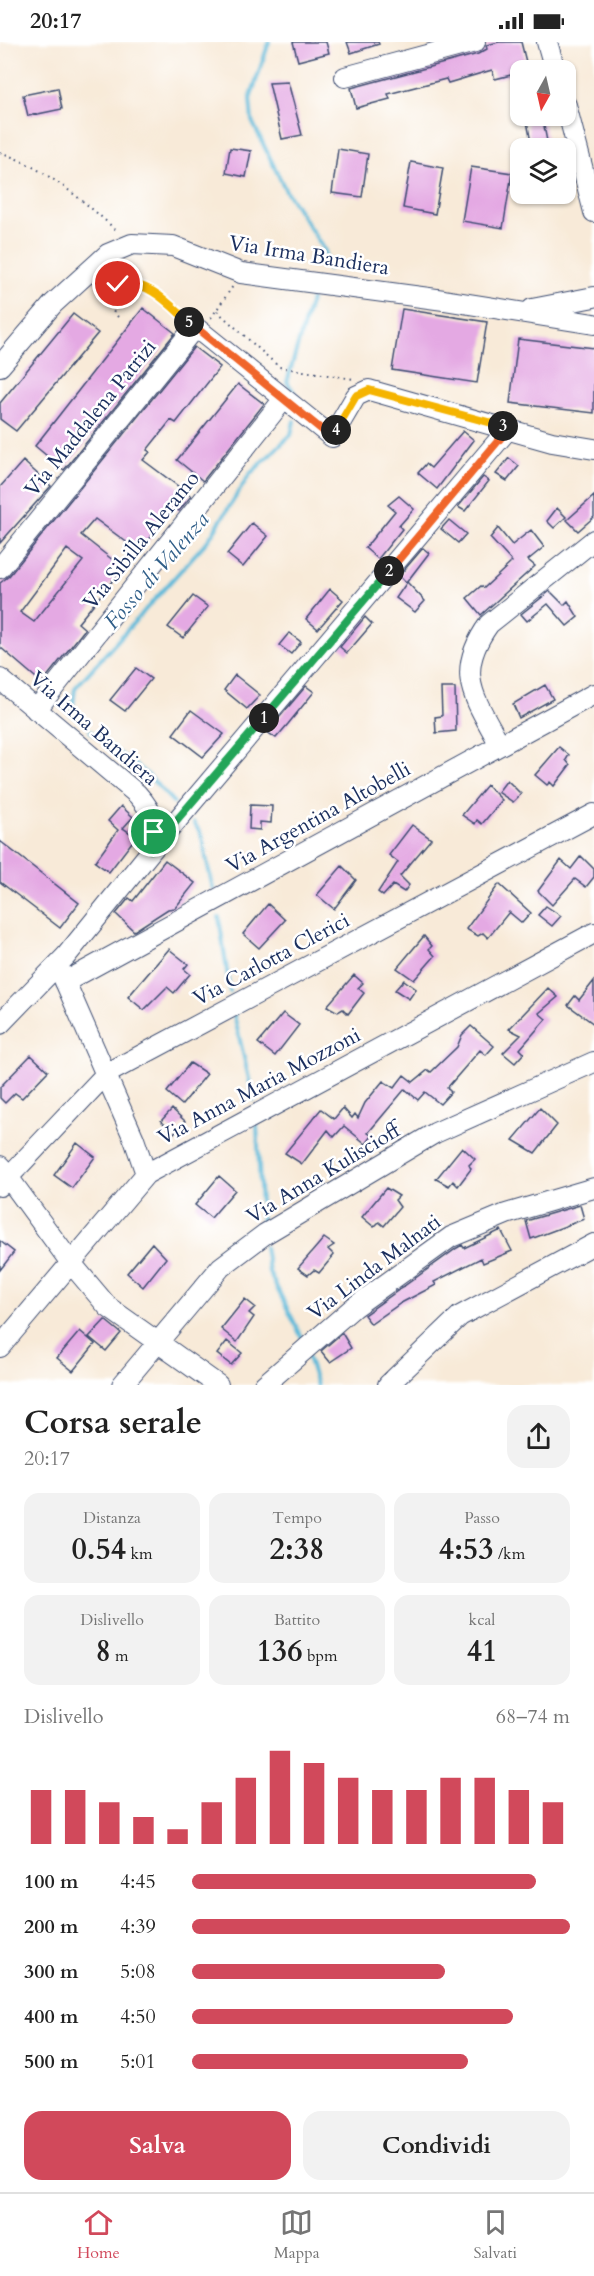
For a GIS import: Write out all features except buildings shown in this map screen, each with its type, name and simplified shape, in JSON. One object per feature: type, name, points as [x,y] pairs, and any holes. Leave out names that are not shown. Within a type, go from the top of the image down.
[{"type":"street","points":[[345,77],[475,42]]},
{"type":"street","points":[[547,42],[552,60]]},
{"type":"street","points":[[571,126],[594,212]]},
{"type":"street","name":"Via Irma Bandiera","points":[[0,366],[53,304],[108,254],[132,244],[173,246],[241,273],[594,322]]},
{"type":"street","name":"Via Irma Bandiera","points":[[0,381],[60,310],[72,289]]},
{"type":"street","points":[[594,297],[590,311],[594,322]]},
{"type":"street","name":"Via Irma Bandiera","points":[[521,311],[594,297]]},
{"type":"street","points":[[195,327],[332,438],[356,396],[369,390],[552,442],[594,449]]},
{"type":"street","name":"Via Maddalena Patrizi","points":[[0,568],[195,327]]},
{"type":"street","name":"Via Sibilla Aleramo","points":[[36,710],[283,400]]},
{"type":"street","points":[[0,1024],[61,973],[151,850],[509,428]]},
{"type":"street","points":[[500,745],[472,687],[471,654],[476,642],[489,624],[594,540]]},
{"type":"street","name":"Via Irma Bandiera","points":[[0,679],[137,794],[152,810],[154,832],[151,850]]},
{"type":"street","name":"Via Argentina Altobelli","points":[[61,973],[594,694]]},
{"type":"street","name":"Via Carlotta Clerici","points":[[2,1176],[106,1074],[594,814]]},
{"type":"street","name":"Via Anna Maria Mozzoni","points":[[0,1347],[146,1174],[594,933]]},
{"type":"street","points":[[61,973],[106,1074],[146,1174]]},
{"type":"street","name":"Via Anna Kuliscioff","points":[[122,1385],[221,1267],[266,1234],[435,1133],[594,1062]]},
{"type":"street","points":[[2,1176],[108,1307],[218,1385]]},
{"type":"street","name":"Via Linda Malnati","points":[[264,1385],[354,1307],[451,1237],[506,1214],[594,1188]]},
{"type":"street","points":[[388,1385],[460,1316],[594,1244]]},
{"type":"street","points":[[567,1259],[594,1253]]},
{"type":"path","points":[[0,152],[30,163],[65,188],[132,244]]},
{"type":"path","points":[[220,306],[241,273]]},
{"type":"path","points":[[118,317],[111,309],[111,291],[118,284],[133,282],[157,293],[195,327]]},
{"type":"path","points":[[217,311],[246,335],[272,363],[295,371]]},
{"type":"waterway","name":"Fosso di Valenza","points":[[269,42],[250,99],[252,121],[286,191],[325,251],[328,269]]},
{"type":"waterway","name":"Fosso di Valenza","points":[[298,398],[287,382],[311,300]]},
{"type":"waterway","name":"Fosso di Valenza","points":[[72,715],[75,688],[209,539],[250,474],[291,435],[294,421]]},
{"type":"waterway","name":"Fosso di Valenza","points":[[90,731],[148,775],[174,803]]},
{"type":"waterway","name":"Fosso di Valenza","points":[[194,823],[201,834],[213,889]]},
{"type":"waterway","name":"Fosso di Valenza","points":[[219,917],[230,992]]},
{"type":"waterway","name":"Fosso di Valenza","points":[[234,1015],[254,1100]]},
{"type":"waterway","name":"Fosso di Valenza","points":[[257,1125],[262,1228]]},
{"type":"waterway","name":"Fosso di Valenza","points":[[265,1247],[269,1272],[302,1338]]},
{"type":"waterway","name":"Fosso di Valenza","points":[[307,1354],[317,1385]]},
{"type":"route","points":[[118,284],[133,282],[157,293],[283,400],[332,438],[356,396],[369,390],[509,428],[151,850],[154,832]]}]
